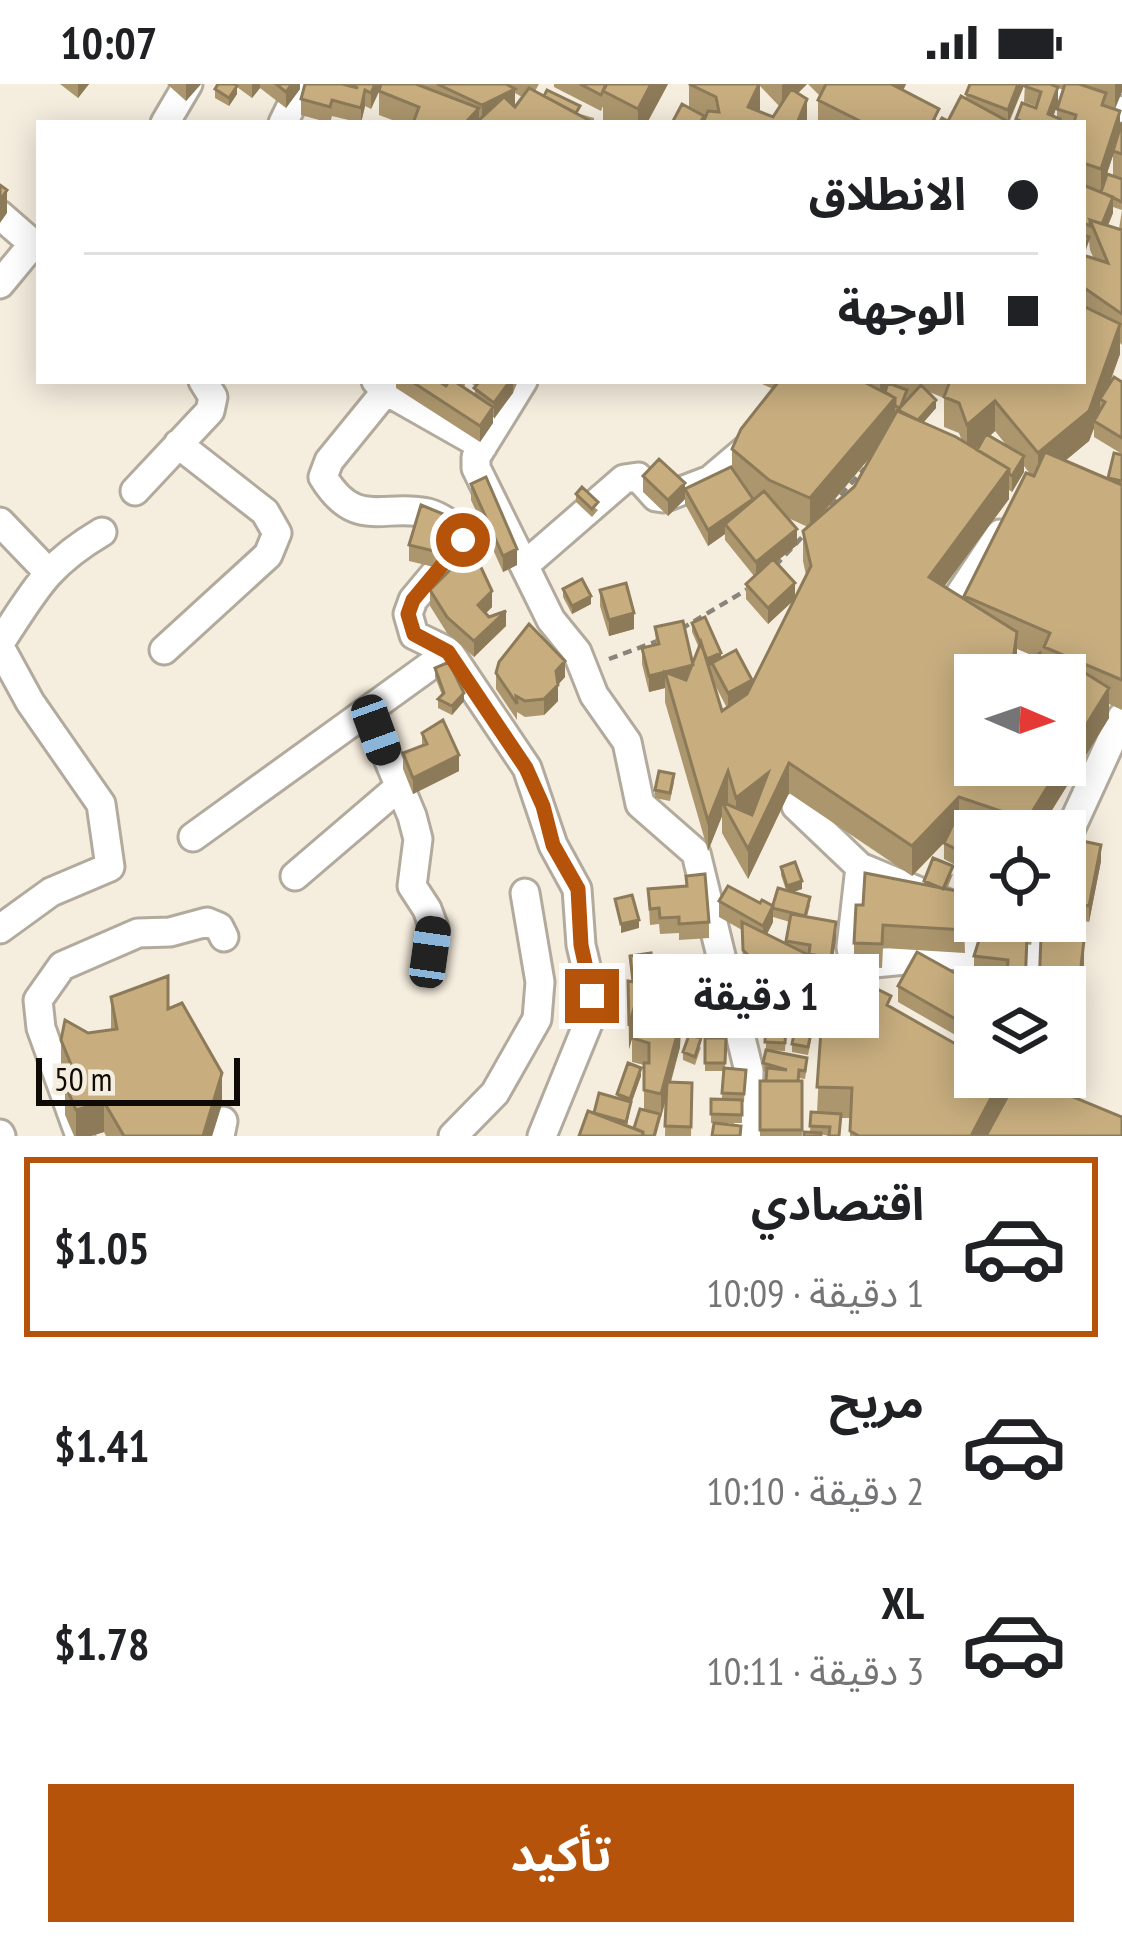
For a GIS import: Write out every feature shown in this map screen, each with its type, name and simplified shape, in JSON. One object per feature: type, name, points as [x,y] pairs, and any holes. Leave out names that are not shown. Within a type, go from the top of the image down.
[{"type":"street","points":[[167,120],[188,84]]},
{"type":"street","points":[[284,120],[302,84]]},
{"type":"street","points":[[1049,84],[1118,101]]},
{"type":"street","points":[[0,215],[36,246],[0,284]]},
{"type":"street","points":[[135,491],[210,411],[213,397],[205,384]]},
{"type":"street","points":[[521,384],[476,458],[476,468],[551,620],[577,652],[594,695],[627,742],[640,804],[696,853],[749,1071],[747,1136]]},
{"type":"street","points":[[483,446],[383,385],[329,461],[323,477],[356,509],[433,513],[462,532],[463,540],[413,600],[408,614],[414,634],[448,652],[526,768],[553,845],[578,889],[591,1016],[542,1136]]},
{"type":"street","points":[[526,563],[624,479],[638,477],[656,497],[686,490],[710,480],[779,421]]},
{"type":"street","points":[[164,650],[268,555],[278,533],[265,512],[178,444]]},
{"type":"street","points":[[1012,514],[954,603],[957,610],[1093,694],[1071,810]]},
{"type":"street","points":[[0,522],[47,571]]},
{"type":"street","points":[[0,929],[51,892],[110,867],[100,804],[30,702],[0,645],[47,571],[102,532]]},
{"type":"street","points":[[193,837],[448,652]]},
{"type":"street","points":[[362,717],[376,730],[418,839],[412,886],[434,928],[430,952]]},
{"type":"street","points":[[295,876],[399,787]]},
{"type":"street","points":[[796,806],[860,867],[954,906]]},
{"type":"street","points":[[860,867],[851,947],[853,983],[1004,942]]},
{"type":"street","points":[[453,1136],[494,1093],[537,1019],[540,982],[524,892]]},
{"type":"street","points":[[80,1136],[40,1028],[38,1000],[62,966],[138,932],[170,932],[207,922],[219,927],[224,938]]},
{"type":"street","points":[[715,923],[754,942]]},
{"type":"street","points":[[1036,1098],[1075,1125],[1103,1136]]},
{"type":"path","points":[[763,577],[868,464]]},
{"type":"path","points":[[583,669],[652,644],[752,586]]},
{"type":"building","points":[[218,84],[237,86],[229,98],[215,89]]},
{"type":"building","points":[[305,84],[358,88],[349,84],[375,84],[371,93],[365,90],[361,108],[332,100],[330,107],[301,99]]},
{"type":"building","points":[[381,84],[416,84],[479,108],[468,120],[414,120],[419,107],[379,91]]},
{"type":"building","points":[[437,84],[506,84],[515,89],[482,105]]},
{"type":"building","points":[[580,84],[606,84],[601,95]]},
{"type":"building","points":[[607,84],[651,84],[638,109],[603,91]]},
{"type":"building","points":[[689,84],[759,84],[748,107],[773,117],[791,89],[807,99],[798,120],[704,120],[708,111],[719,112],[716,97]]},
{"type":"building","points":[[826,84],[891,84],[939,109],[934,120],[858,120],[818,100]]},
{"type":"building","points":[[970,84],[1018,84],[1008,110],[966,94]]},
{"type":"building","points":[[1065,84],[1079,84],[1106,93],[1102,105],[1120,111],[1101,169],[1086,164],[1086,120],[1075,120],[1076,115],[1057,109]]},
{"type":"building","points":[[1024,86],[1058,87],[1048,114],[1060,120],[1016,119],[1022,103],[1036,108],[1041,92]]},
{"type":"building","points":[[529,88],[588,120],[479,120],[504,97],[515,107]]},
{"type":"building","points":[[547,90],[580,106],[576,113],[544,96]]},
{"type":"building","points":[[961,96],[1005,120],[949,120]]},
{"type":"building","points":[[682,104],[704,116],[702,120],[674,120]]},
{"type":"building","points":[[1122,122],[1122,154],[1113,151]]},
{"type":"building","points":[[1107,174],[1122,179],[1122,202],[1101,192]]},
{"type":"building","points":[[1086,186],[1113,197],[1102,224],[1090,220],[1090,226],[1086,224]]},
{"type":"building","points":[[1090,220],[1122,230],[1122,314],[1086,289],[1086,256],[1108,263]]},
{"type":"building","points":[[1086,307],[1120,324],[1089,411],[1038,453],[995,401],[967,425],[959,403],[944,397],[949,384],[1086,384]]},
{"type":"building","points":[[1114,377],[1122,382],[1122,438],[1094,421],[1105,402],[1100,399]]},
{"type":"building","points":[[416,384],[458,384],[493,407],[480,426]]},
{"type":"building","points":[[477,384],[508,384],[494,403],[474,388]]},
{"type":"building","points":[[777,384],[868,384],[895,398],[810,498],[769,480],[732,449],[741,429]]},
{"type":"building","points":[[888,384],[907,390],[900,408],[885,392]]},
{"type":"building","points":[[921,385],[936,400],[918,420],[898,410]]},
{"type":"building","points":[[897,411],[956,437],[1009,469],[929,577],[1017,632],[1014,654],[954,654],[954,786],[1048,786],[1033,810],[997,810],[959,797],[912,846],[789,763],[748,849],[722,802],[752,815],[768,773],[736,798],[728,771],[708,821],[665,672],[686,680],[701,642],[722,711],[747,694],[811,566],[803,531],[854,487]]},
{"type":"building","points":[[986,434],[1024,456],[1012,476],[1009,469],[977,450]]},
{"type":"building","points":[[1045,452],[1122,485],[1122,680],[1086,665],[1086,654],[1061,654],[1044,647],[1050,633],[964,596],[1026,473],[1034,476]]},
{"type":"building","points":[[1114,453],[1122,455],[1122,481],[1108,478]]},
{"type":"building","points":[[659,459],[685,483],[668,500],[643,476]]},
{"type":"building","points":[[731,467],[753,499],[708,530],[685,489]]},
{"type":"building","points":[[486,477],[517,549],[503,556],[471,484]]},
{"type":"building","points":[[582,487],[598,502],[592,509],[576,494]]},
{"type":"building","points":[[764,491],[797,529],[756,562],[725,524]]},
{"type":"building","points":[[421,505],[458,520],[438,552],[409,545]]},
{"type":"building","points":[[472,548],[492,591],[478,605],[489,617],[506,611],[474,641],[447,617],[430,590]]},
{"type":"building","points":[[773,559],[795,583],[768,608],[746,584]]},
{"type":"building","points":[[582,579],[591,596],[572,606],[563,589]]},
{"type":"building","points":[[626,583],[634,613],[609,620],[600,590]]},
{"type":"building","points":[[705,617],[721,653],[707,659],[692,623]]},
{"type":"building","points":[[683,621],[693,665],[649,676],[642,648],[659,644],[655,627]]},
{"type":"building","points":[[529,624],[565,661],[556,671],[558,685],[544,699],[525,701],[516,696],[517,704],[496,673],[499,662]]},
{"type":"building","points":[[736,650],[752,680],[728,693],[712,663]]},
{"type":"building","points":[[449,662],[464,693],[452,706],[438,699],[444,693],[435,668]]},
{"type":"building","points":[[1086,674],[1109,688],[1086,725]]},
{"type":"building","points":[[443,720],[459,755],[413,778],[403,753],[427,744],[422,733]]},
{"type":"building","points":[[659,771],[674,774],[670,793],[655,790]]},
{"type":"building","points":[[954,822],[954,848],[944,843]]},
{"type":"building","points":[[1086,842],[1101,845],[1086,905]]},
{"type":"building","points":[[933,858],[953,866],[943,889],[924,881]]},
{"type":"building","points":[[795,862],[802,881],[787,886],[781,867]]},
{"type":"building","points":[[865,873],[954,890],[954,929],[883,925],[882,944],[854,943],[856,905],[863,905]]},
{"type":"building","points":[[705,874],[709,922],[679,924],[679,917],[660,918],[659,908],[650,909],[648,889],[687,886],[686,876]]},
{"type":"building","points":[[728,886],[773,906],[763,926],[719,901]]},
{"type":"building","points":[[778,888],[810,897],[805,916],[772,908]]},
{"type":"building","points":[[632,895],[639,920],[621,924],[615,899]]},
{"type":"building","points":[[791,914],[836,922],[831,958],[809,954],[810,945],[786,941]]},
{"type":"building","points":[[742,922],[891,996],[887,1005],[954,1043],[954,1098],[991,1098],[971,1136],[859,1136],[850,1131],[852,1088],[817,1087],[824,989],[802,981],[757,982],[757,964],[743,950]]},
{"type":"building","points":[[978,942],[1027,942],[1026,966],[974,956]]},
{"type":"building","points":[[1041,942],[1084,942],[1081,966],[1040,966]]},
{"type":"building","points":[[917,952],[954,973],[954,1018],[898,986]]},
{"type":"building","points":[[651,953],[654,978],[633,981],[630,956]]},
{"type":"building","points":[[661,967],[683,973],[680,1024],[661,1094],[644,1090],[649,1043],[632,1038],[637,1020],[656,1020],[660,1008],[636,1001],[629,1026],[628,981],[662,986]]},
{"type":"building","points":[[168,976],[168,1009],[182,1003],[222,1073],[203,1136],[124,1136],[104,1102],[76,1110],[65,1084],[77,1079],[61,1040],[65,1020],[88,1033],[117,1029],[111,997]]},
{"type":"building","points":[[729,980],[735,1007],[695,1016],[690,988]]},
{"type":"building","points":[[766,1011],[787,1012],[785,1043],[765,1042]]},
{"type":"building","points":[[798,1014],[814,1018],[808,1047],[792,1044]]},
{"type":"building","points":[[689,1035],[701,1038],[695,1057],[683,1052]]},
{"type":"building","points":[[705,1038],[726,1038],[725,1063],[705,1063]]},
{"type":"building","points":[[766,1050],[807,1058],[798,1081],[766,1081],[767,1068],[787,1070],[763,1063]]},
{"type":"building","points":[[628,1063],[641,1068],[630,1099],[617,1094]]},
{"type":"building","points":[[724,1068],[746,1070],[744,1094],[722,1093]]},
{"type":"building","points":[[760,1081],[802,1081],[802,1130],[760,1130]]},
{"type":"building","points":[[667,1082],[692,1083],[691,1127],[665,1126]]},
{"type":"building","points":[[599,1093],[631,1102],[626,1122],[594,1113]]},
{"type":"building","points":[[1007,1098],[1075,1098],[1122,1117],[1122,1136],[986,1136]]},
{"type":"building","points":[[711,1099],[742,1100],[742,1115],[711,1114]]},
{"type":"building","points":[[640,1109],[660,1114],[654,1136],[643,1136],[634,1128]]},
{"type":"building","points":[[588,1111],[643,1132],[642,1136],[579,1136]]},
{"type":"building","points":[[811,1112],[841,1114],[839,1136],[829,1136],[830,1127],[810,1126]]},
{"type":"building","points":[[714,1123],[741,1126],[740,1136],[712,1136]]},
{"type":"route","points":[[463,540],[413,600],[408,614],[414,634],[448,652],[526,768],[553,845],[578,889],[581,945],[592,996]]}]
